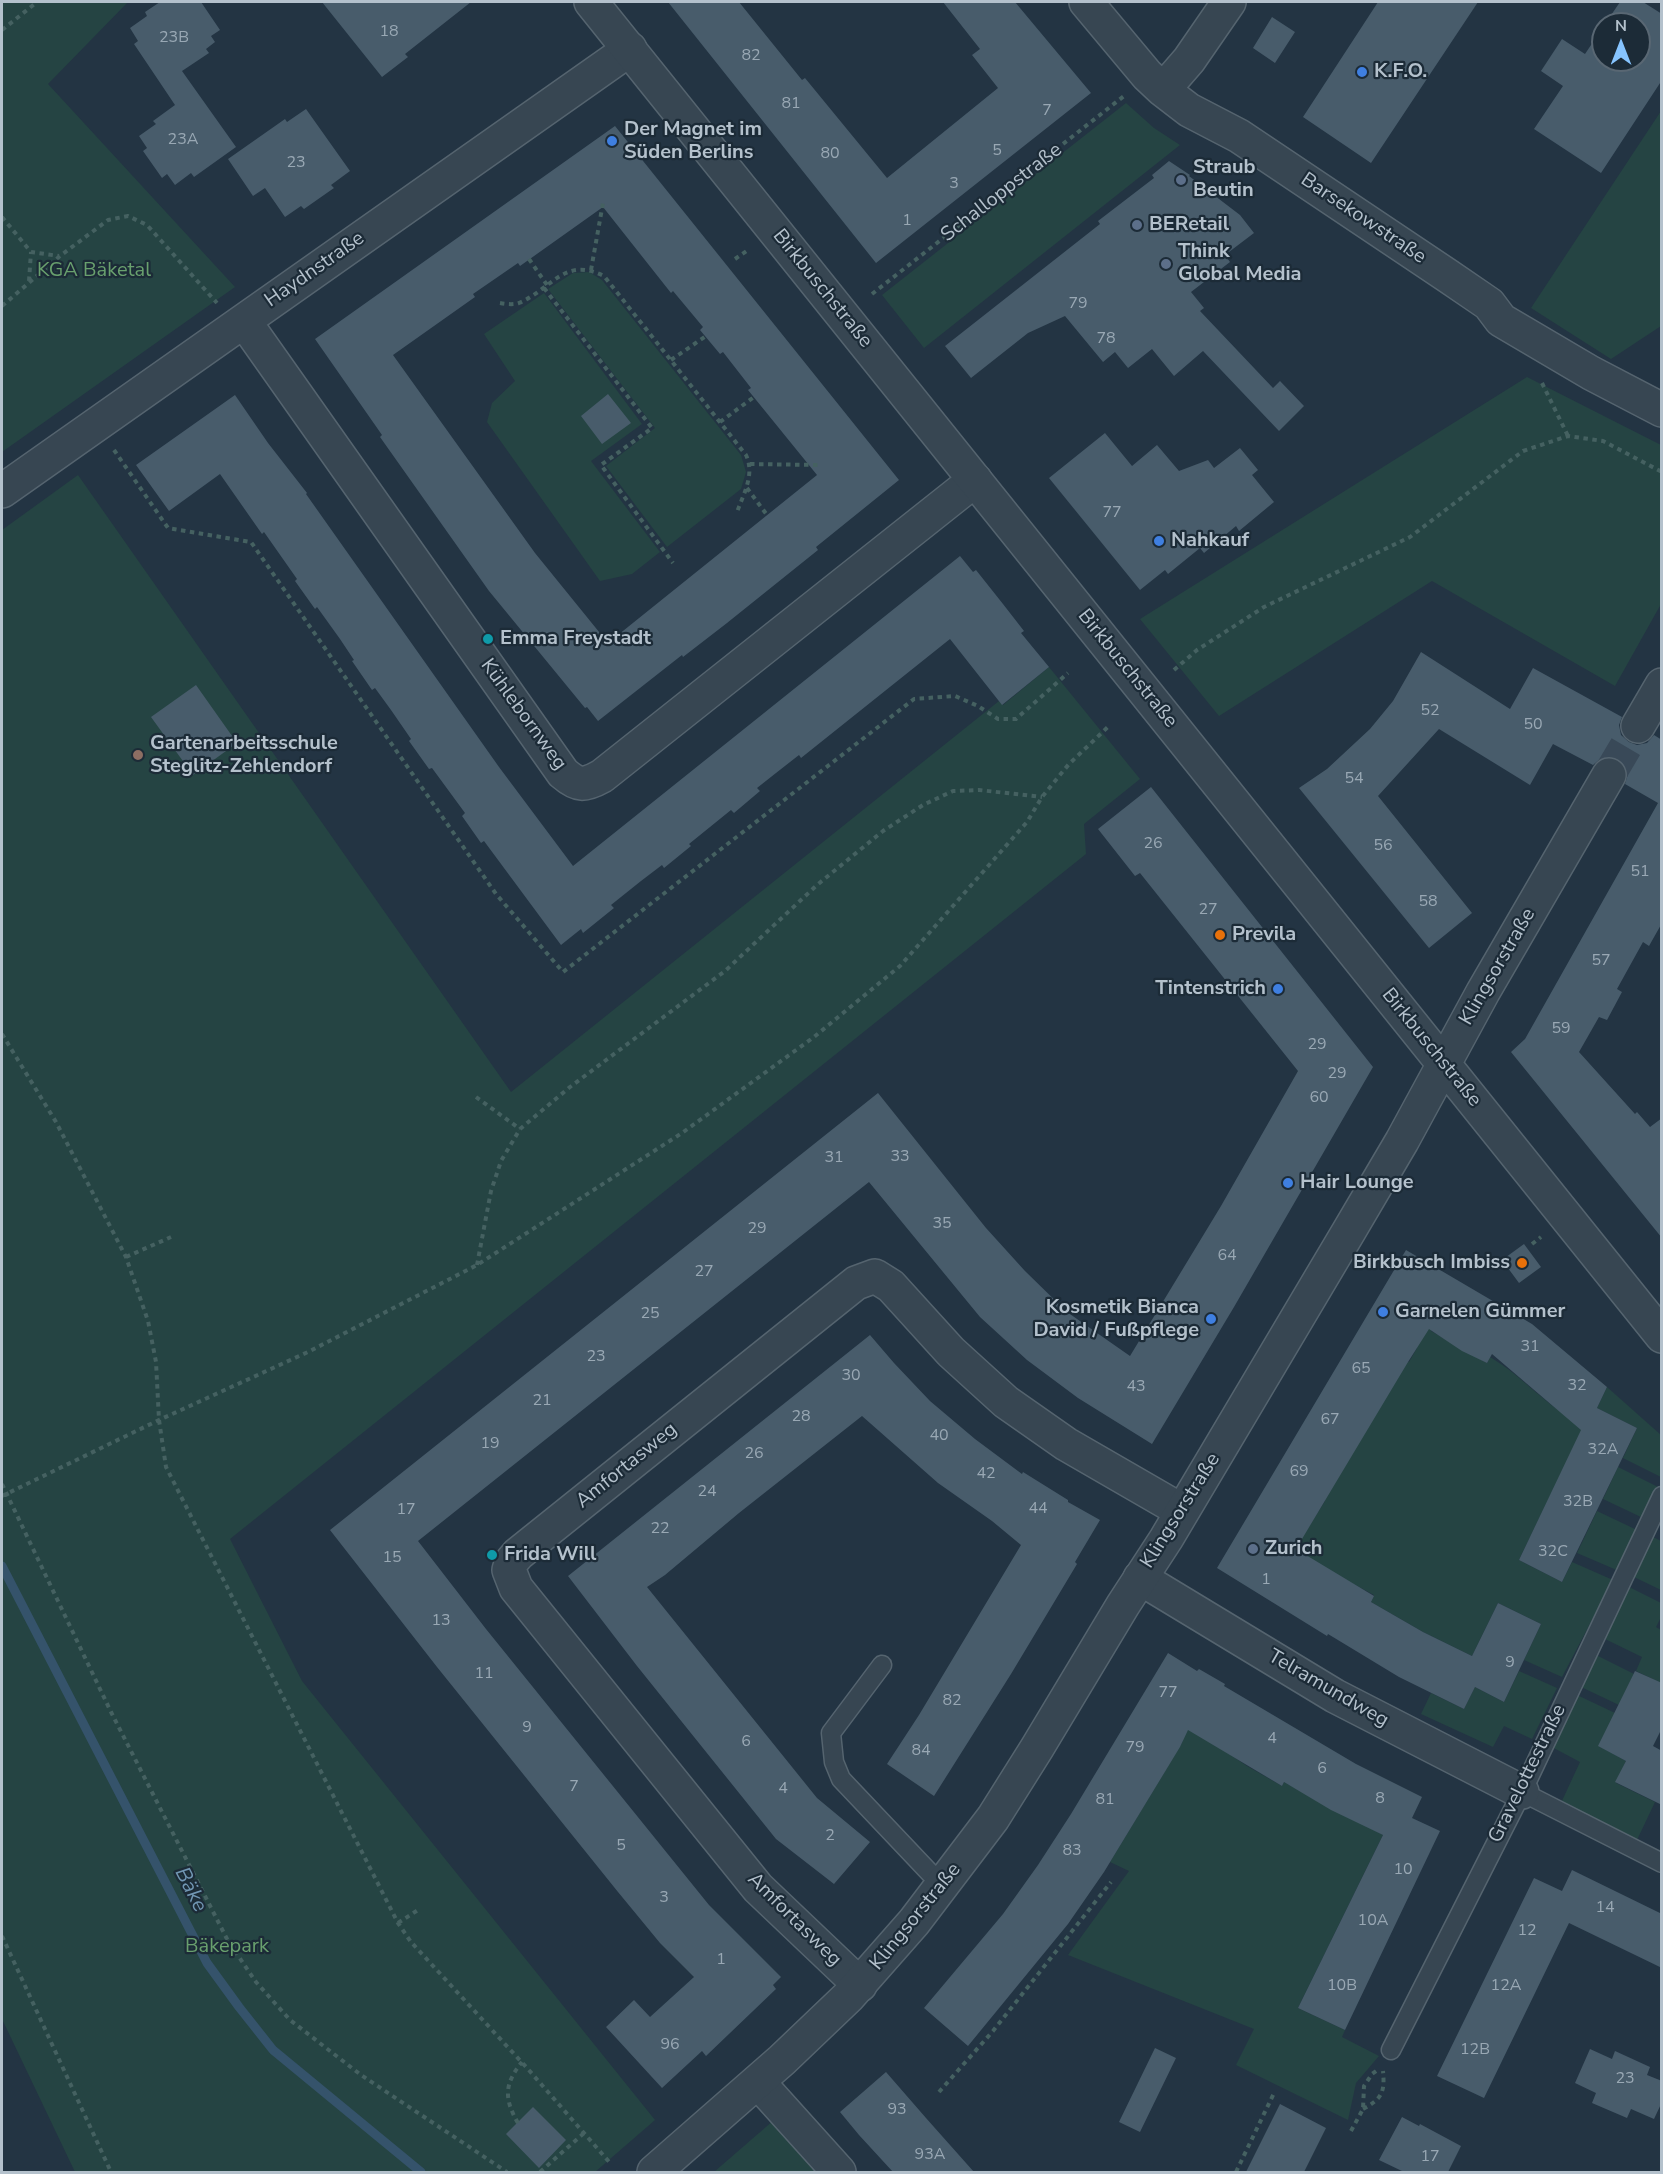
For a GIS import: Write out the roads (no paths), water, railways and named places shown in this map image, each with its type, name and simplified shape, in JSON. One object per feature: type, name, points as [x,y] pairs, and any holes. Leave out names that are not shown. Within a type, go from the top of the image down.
[{"type":"street","name":"Birkbuschstraße","points":[[591,2],[1662,1336]]},
{"type":"street","name":"Barsekowstraße","points":[[1086,2],[1147,75],[1189,110],[1239,136],[1481,298],[1489,304],[1501,320],[1591,373],[1662,410]]},
{"type":"street","points":[[1163,90],[1189,60],[1229,2]]},
{"type":"street","name":"Haydnstraße","points":[[2,491],[231,313],[270,301],[630,49]]},
{"type":"street","name":"Kühlebornweg","points":[[231,313],[563,773],[573,782],[582,784],[602,776],[975,480]]},
{"type":"street","points":[[1638,726],[1662,685]]},
{"type":"street","name":"Klingsorstraße","points":[[654,2172],[758,2082],[860,1985],[945,1883],[1016,1783],[1182,1511],[1402,1141],[1483,992],[1609,775]]},
{"type":"street","name":"Amfortasweg","points":[[860,1985],[758,1888],[516,1588],[509,1570],[512,1561],[856,1282],[875,1276],[891,1286],[951,1352],[1006,1402],[1066,1444],[1182,1511]]},
{"type":"street","name":"Telramundweg","points":[[1140,1578],[1335,1696],[1521,1792]]},
{"type":"street","points":[[758,2082],[838,2172]]},
{"type":"lane","name":"Gravelottestraße","points":[[1391,2050],[1521,1792],[1662,1496]]},
{"type":"lane","points":[[882,1665],[831,1733],[834,1762],[841,1779],[930,1873],[945,1883]]},
{"type":"lane","points":[[1521,1792],[1662,1863]]},
{"type":"waterway","name":"Bäke","points":[[2,1566],[207,1963],[273,2050],[421,2172]]},
{"type":"tunnel","points":[[1609,775],[1638,726]]},
{"type":"place","name":"K.F.O.","points":[[1362,72]]},
{"type":"place","name":"Der Magnet im Süden Berlins","points":[[612,141]]},
{"type":"place","name":"Straub Beutin","points":[[1181,180]]},
{"type":"place","name":"BERetail","points":[[1137,225]]},
{"type":"place","name":"Think Global Media","points":[[1166,264]]},
{"type":"place","name":"Nahkauf","points":[[1159,541]]},
{"type":"place","name":"Emma Freystadt","points":[[488,639]]},
{"type":"place","name":"Gartenarbeitsschule Steglitz-Zehlendorf","points":[[138,755]]},
{"type":"place","name":"Previla","points":[[1220,935]]},
{"type":"place","name":"Tintenstrich","points":[[1278,989]]},
{"type":"place","name":"Hair Lounge","points":[[1288,1183]]},
{"type":"place","name":"Birkbusch Imbiss","points":[[1522,1263]]},
{"type":"place","name":"Garnelen Gümmer","points":[[1383,1312]]},
{"type":"place","name":"Kosmetik Bianca David / Fußpflege","points":[[1211,1319]]},
{"type":"place","name":"Zurich","points":[[1253,1549]]},
{"type":"place","name":"Frida Will","points":[[492,1555]]},
{"type":"park label","name":"KGA Bäketal","points":[[94,271]]},
{"type":"park label","name":"Bäkepark","points":[[227,1947]]}]
